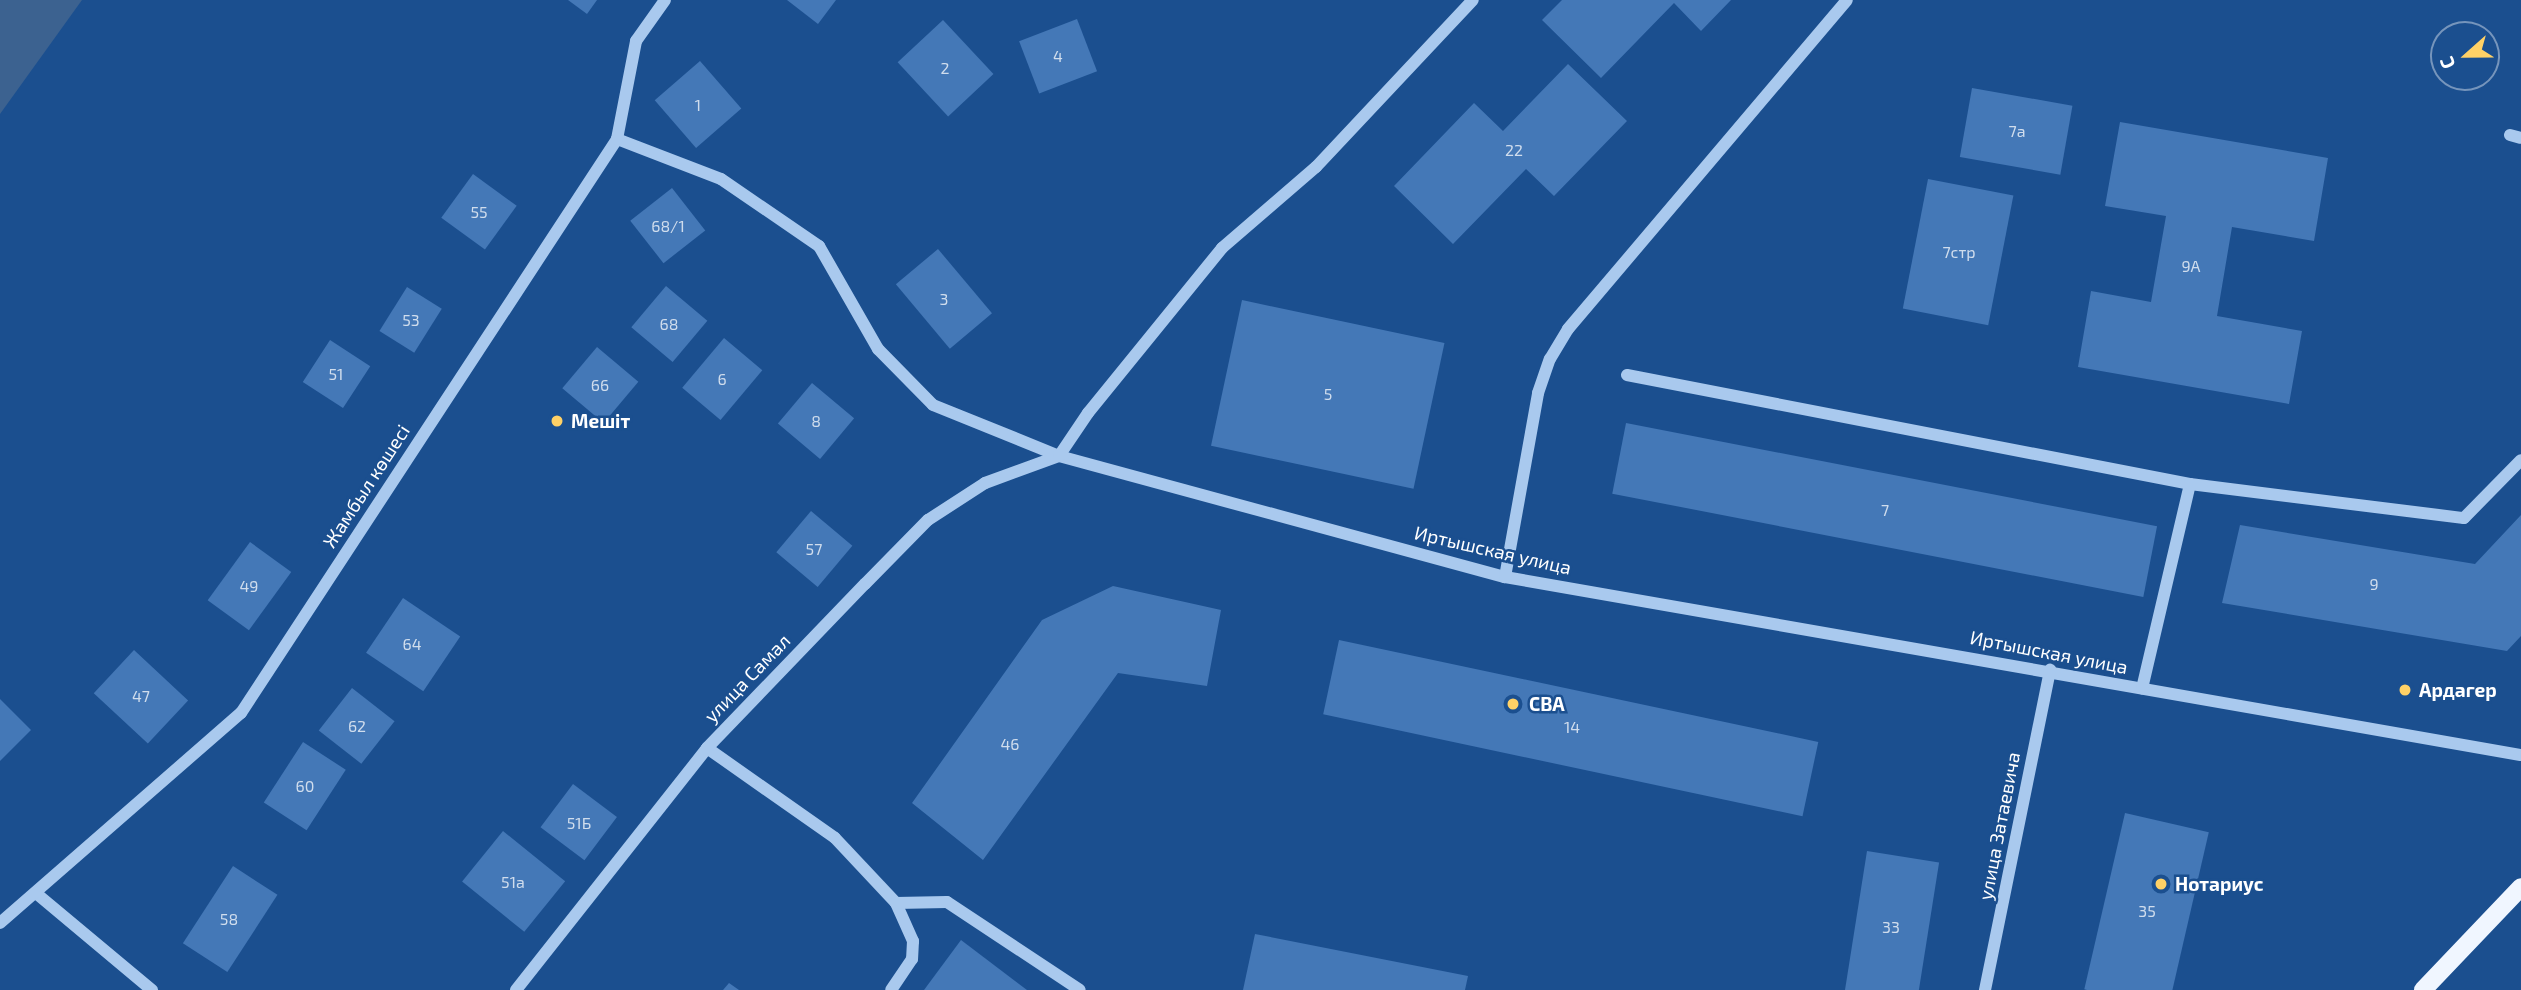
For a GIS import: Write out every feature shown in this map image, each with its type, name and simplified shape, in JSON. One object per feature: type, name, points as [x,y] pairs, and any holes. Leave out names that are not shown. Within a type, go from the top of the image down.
[{"type":"main road","points":[[2423,990],[2521,887]]},
{"type":"street","name":"Жамбыл көшесі","points":[[0,923],[37,894],[241,713],[617,139],[636,41],[665,0]]},
{"type":"street","points":[[1059,456],[1088,413],[1222,248],[1316,167],[1473,0]]},
{"type":"street","points":[[1505,577],[1538,393],[1550,359],[1568,330],[1847,0]]},
{"type":"street","name":"Иртышская улица","points":[[617,139],[721,179],[819,246],[878,349],[933,405],[1059,456],[1505,577],[2050,670],[2521,755]]},
{"type":"street","points":[[1627,375],[2190,484],[2464,518],[2521,460]]},
{"type":"street","name":"улица Самал","points":[[516,990],[707,748],[928,520],[985,483],[1059,456]]},
{"type":"street","points":[[2142,688],[2190,484]]},
{"type":"street","name":"улица Затаевича","points":[[1985,990],[2050,670]]},
{"type":"street","points":[[707,748],[835,838],[896,903],[913,940],[912,959],[891,990]]},
{"type":"street","points":[[37,894],[152,990]]},
{"type":"street","points":[[896,903],[947,902],[1080,990]]},
{"type":"water","points":[[0,0],[82,0],[0,114]]},
{"type":"building","points":[[568,0],[597,0],[587,14]]},
{"type":"building","points":[[787,0],[836,0],[818,24]]},
{"type":"building","points":[[1562,0],[1731,0],[1701,31],[1674,3],[1601,78],[1542,20]]},
{"type":"building","points":[[1077,19],[1097,71],[1039,93],[1019,41]]},
{"type":"building","points":[[943,20],[993,74],[948,116],[898,62]]},
{"type":"building","points":[[700,61],[741,109],[696,148],[655,100]]},
{"type":"building","points":[[1568,64],[1627,121],[1554,196],[1526,169],[1453,244],[1394,186],[1474,103],[1503,131]]},
{"type":"building","points":[[1972,88],[2072,106],[2060,175],[1960,157]]},
{"type":"building","points":[[2120,122],[2328,158],[2314,241],[2232,227],[2217,316],[2302,331],[2289,404],[2078,367],[2091,291],[2151,302],[2166,216],[2105,206]]},
{"type":"building","points":[[473,174],[517,206],[485,249],[441,218]]},
{"type":"building","points":[[1928,179],[2013,196],[1988,325],[1903,309]]},
{"type":"building","points":[[672,188],[705,231],[663,263],[630,221]]},
{"type":"building","points":[[938,249],[992,313],[950,349],[896,284]]},
{"type":"building","points":[[666,286],[707,321],[673,362],[631,327]]},
{"type":"building","points":[[407,287],[442,309],[414,353],[379,331]]},
{"type":"building","points":[[1242,300],[1444,343],[1413,489],[1211,446]]},
{"type":"building","points":[[724,338],[762,370],[721,420],[682,388]]},
{"type":"building","points":[[330,340],[370,366],[343,408],[303,382]]},
{"type":"building","points":[[597,347],[638,382],[604,423],[562,388]]},
{"type":"building","points":[[812,383],[854,418],[820,459],[778,424]]},
{"type":"building","points":[[1626,423],[2157,526],[2143,597],[1612,494]]},
{"type":"building","points":[[811,511],[852,546],[818,587],[776,552]]},
{"type":"building","points":[[2521,515],[2521,636],[2507,651],[2222,603],[2240,525],[2475,564]]},
{"type":"building","points":[[250,542],[291,572],[249,630],[208,600]]},
{"type":"building","points":[[1113,586],[1221,610],[1207,686],[1118,673],[983,860],[912,803],[1042,620]]},
{"type":"building","points":[[403,598],[460,637],[423,691],[366,653]]},
{"type":"building","points":[[1339,640],[1818,742],[1802,816],[1323,714]]},
{"type":"building","points":[[134,650],[188,700],[148,744],[94,693]]},
{"type":"building","points":[[352,688],[395,721],[361,764],[319,731]]},
{"type":"building","points":[[0,699],[31,730],[0,761]]},
{"type":"building","points":[[303,742],[346,770],[307,830],[264,802]]},
{"type":"building","points":[[573,784],[617,817],[584,860],[541,827]]},
{"type":"building","points":[[2125,813],[2209,832],[2172,990],[2084,989]]},
{"type":"building","points":[[503,831],[565,881],[524,932],[462,882]]},
{"type":"building","points":[[1867,851],[1939,862],[1919,990],[1845,990]]},
{"type":"building","points":[[233,866],[277,895],[227,972],[183,943]]},
{"type":"building","points":[[1255,934],[1468,976],[1465,990],[1243,990]]},
{"type":"building","points":[[961,940],[1027,990],[924,990]]},
{"type":"building","points":[[729,983],[739,990],[723,990]]},
{"type":"place","name":"Мешіт","points":[[557,421]]},
{"type":"place","name":"Ардагер","points":[[2405,690]]},
{"type":"place","name":"СВА","points":[[1513,704]]},
{"type":"place","name":"Нотариус","points":[[2161,884]]}]
